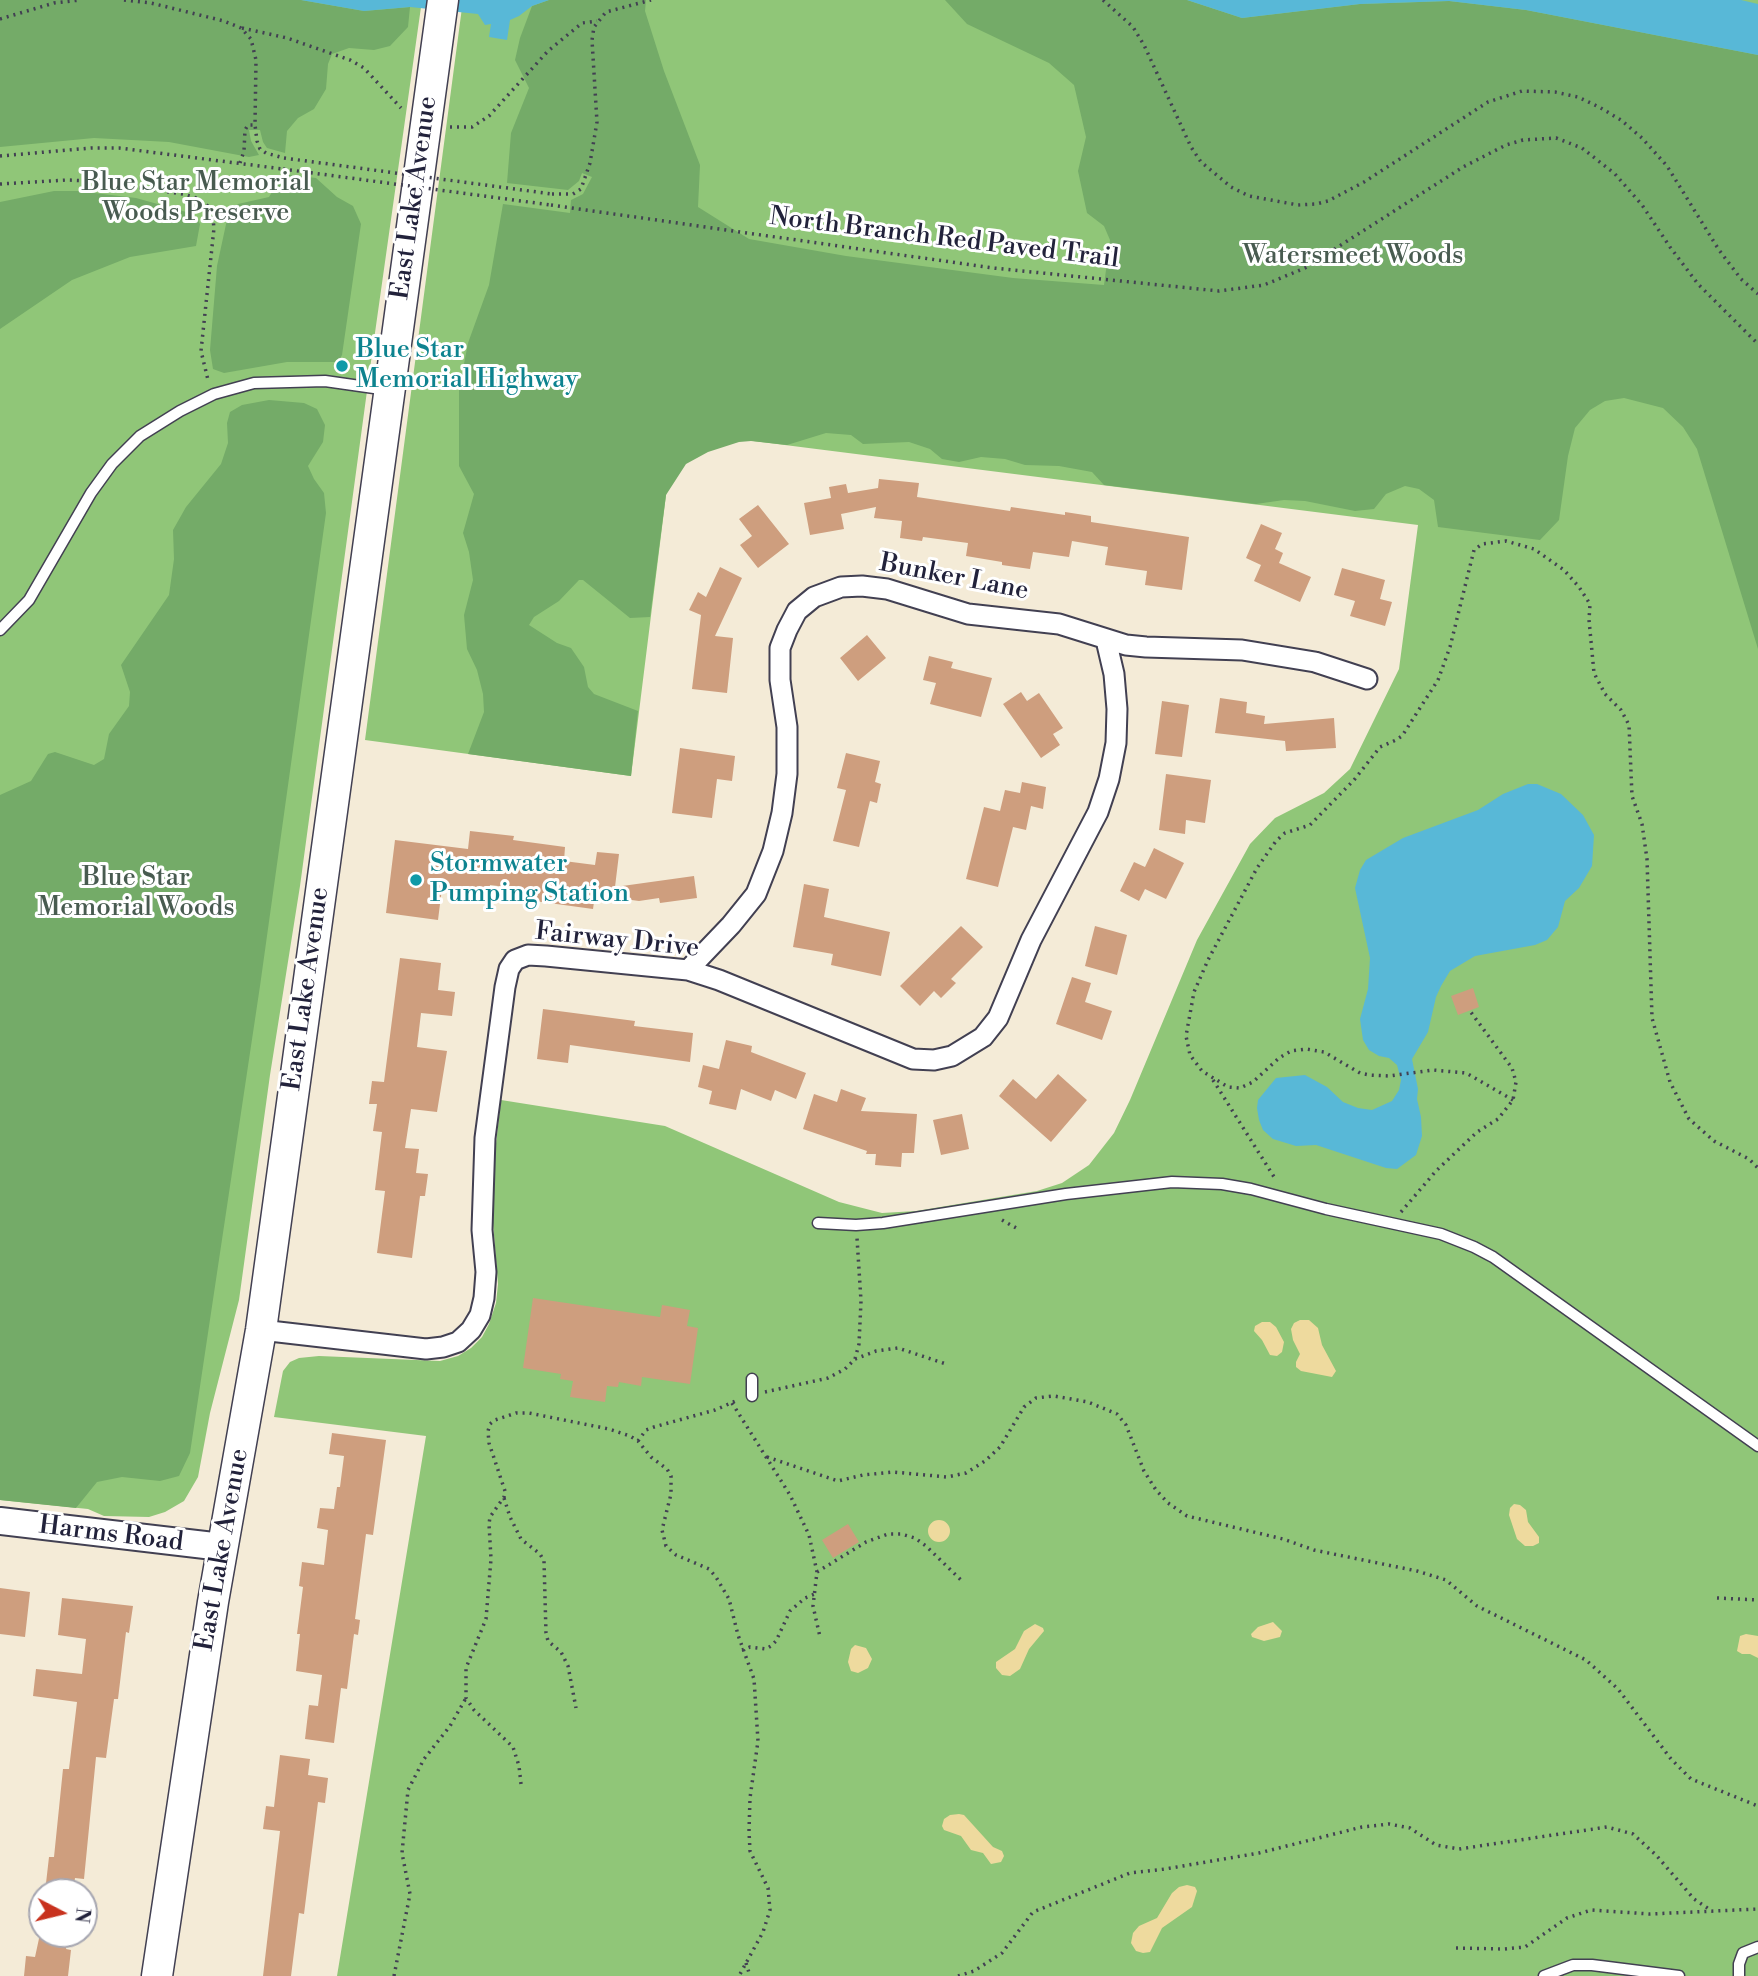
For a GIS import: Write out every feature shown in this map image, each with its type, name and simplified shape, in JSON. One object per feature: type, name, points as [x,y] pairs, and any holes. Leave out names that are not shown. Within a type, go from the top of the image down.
[{"type":"main road","name":"East Lake Avenue","points":[[157,1976],[222,1547],[261,1330],[442,2]]},
{"type":"main road","name":"Harms Road","points":[[0,1521],[222,1547]]},
{"type":"street","name":"Bunker Lane","points":[[688,970],[731,925],[755,894],[773,851],[787,774],[788,727],[780,680],[780,648],[797,611],[814,597],[841,587],[887,589],[968,614],[1059,624],[1106,640],[1146,647],[1242,650],[1315,662],[1367,679]]},
{"type":"street","name":"Fairway Drive","points":[[261,1330],[426,1349],[443,1348],[458,1342],[471,1330],[480,1315],[484,1298],[486,1272],[482,1230],[485,1138],[509,969],[515,960],[528,955],[688,970],[719,980],[913,1059],[934,1060],[953,1056],[983,1037],[998,1018],[1042,918],[1098,812],[1109,779],[1116,743],[1117,709],[1114,674],[1106,640]]},
{"type":"lane","points":[[0,630],[29,600],[91,493],[112,464],[140,436],[187,407],[214,394],[254,383],[288,380],[325,381],[389,390]]},
{"type":"lane","points":[[818,1223],[856,1225],[1066,1194],[1172,1182],[1222,1184],[1441,1234],[1493,1257],[1758,1446]]},
{"type":"lane","points":[[752,1379],[752,1396]]},
{"type":"lane","points":[[1739,1976],[1743,1953],[1758,1947]]},
{"type":"lane","points":[[1544,1976],[1573,1965],[1592,1965],[1679,1976]]},
{"type":"path","points":[[0,19],[54,3],[80,0]]},
{"type":"path","points":[[124,0],[151,3],[224,21],[241,28],[288,38],[350,60],[364,68],[401,108]]},
{"type":"path","points":[[241,28],[251,39],[256,60],[254,125],[260,149],[274,157],[552,194],[573,194],[581,189],[590,163],[597,122],[592,40],[597,21],[606,12],[651,0]]},
{"type":"path","points":[[1103,0],[1133,27],[1160,77],[1191,147],[1201,162],[1231,187],[1249,196],[1298,205],[1328,201],[1364,182],[1488,102],[1522,91],[1555,92],[1578,97],[1600,107],[1642,138],[1667,166],[1734,269],[1758,294]]},
{"type":"path","points":[[450,127],[472,127],[489,116],[548,51],[582,23],[597,21]]},
{"type":"path","points":[[240,163],[244,151],[245,130],[248,125],[254,125]]},
{"type":"path","name":"North Branch Red Paved Trail","points":[[0,156],[120,148],[551,205],[993,268],[1219,291],[1264,285],[1286,277],[1324,257],[1489,153],[1523,140],[1556,138],[1582,148],[1615,174],[1642,205],[1698,284],[1758,344]]},
{"type":"path","points":[[0,184],[91,181],[183,194],[206,204],[212,211],[214,228],[201,351],[214,394]]},
{"type":"path","points":[[1513,1100],[1466,1073],[1426,1071],[1389,1076],[1360,1073],[1324,1052],[1306,1049],[1291,1051],[1279,1058],[1254,1082],[1240,1088],[1228,1087],[1202,1071],[1190,1055],[1186,1036],[1194,992],[1256,868],[1276,841],[1285,834],[1310,825],[1354,780],[1380,747],[1402,736],[1438,680],[1450,647],[1474,550],[1482,544],[1506,541],[1534,549],[1564,570],[1590,604],[1594,673],[1605,694],[1621,710],[1629,725],[1632,796],[1643,824],[1647,859],[1652,1018],[1670,1082],[1689,1119],[1714,1141],[1749,1158],[1758,1168]]},
{"type":"path","points":[[1393,1223],[1436,1171],[1477,1132],[1498,1119],[1513,1100],[1516,1082],[1512,1068],[1470,1011]]},
{"type":"path","points":[[1212,1078],[1288,1199]]},
{"type":"path","points":[[855,1359],[859,1344],[861,1301],[856,1225]]},
{"type":"path","points":[[638,1441],[646,1430],[654,1427],[703,1414],[752,1396],[828,1378],[845,1369],[855,1359],[876,1351],[898,1348],[946,1364]]},
{"type":"path","points":[[766,1457],[838,1480],[894,1472],[947,1477],[966,1473],[985,1461],[1000,1447],[1024,1408],[1036,1398],[1054,1396],[1088,1402],[1117,1414],[1126,1425],[1144,1471],[1156,1490],[1168,1503],[1187,1516],[1283,1539],[1314,1550],[1417,1571],[1446,1580],[1477,1606],[1586,1660],[1618,1689],[1671,1759],[1691,1779],[1758,1806]]},
{"type":"path","points":[[732,1403],[802,1518],[817,1572],[813,1606],[820,1637]]},
{"type":"path","points":[[576,1708],[568,1666],[561,1652],[548,1641],[546,1633],[546,1567],[544,1561],[516,1530],[489,1443],[490,1424],[516,1413],[545,1415],[609,1429],[638,1441],[671,1476],[671,1494],[662,1530],[666,1546],[670,1552],[709,1569],[729,1600],[742,1650],[754,1679],[758,1741],[750,1798],[750,1851],[768,1888],[770,1910],[763,1932],[740,1976]]},
{"type":"path","points":[[394,1976],[410,1894],[402,1853],[408,1790],[424,1759],[450,1726],[466,1698],[466,1668],[486,1619],[491,1559],[490,1517],[504,1497]]},
{"type":"path","points":[[817,1572],[866,1542],[888,1534],[901,1534],[915,1538],[926,1546],[962,1581]]},
{"type":"path","points":[[742,1650],[750,1647],[766,1649],[771,1646],[776,1642],[790,1611],[805,1598],[815,1594]]},
{"type":"path","points":[[1717,1598],[1758,1600]]},
{"type":"path","points":[[466,1698],[474,1710],[513,1747],[521,1784]]},
{"type":"path","points":[[958,1976],[974,1971],[1002,1953],[1034,1912],[1130,1873],[1259,1853],[1362,1827],[1389,1824],[1410,1828],[1436,1845],[1459,1849],[1607,1827],[1633,1834],[1656,1855],[1694,1899],[1712,1911]]},
{"type":"path","points":[[1456,1948],[1504,1950],[1525,1947],[1567,1918],[1591,1910],[1638,1914],[1758,1909]]},
{"type":"path","points":[[746,1963],[750,1976]]},
{"type":"green space","name":"Blue Star Memorial Woods Preserve","points":[[0,0],[422,0],[300,886],[270,1075],[239,1300],[210,1413],[198,1477],[184,1501],[165,1512],[149,1517],[104,1516],[88,1509],[0,1500]]},
{"type":"green space","points":[[0,0],[301,0],[364,11],[410,7],[408,27],[390,46],[374,50],[349,48],[332,54],[328,64],[326,89],[314,109],[298,118],[287,131],[285,153],[267,148],[260,130],[249,130],[251,141],[259,155],[249,157],[169,142],[94,138],[0,147]]},
{"type":"green space","points":[[463,0],[1758,0],[1758,1976],[337,1976],[426,1436],[274,1417],[283,1371],[290,1362],[299,1358],[319,1356],[440,1361],[458,1356],[482,1337],[496,1303],[498,1284],[493,1223],[494,1161],[501,1100],[665,1126],[839,1202],[882,1213],[916,1211],[1037,1191],[1062,1183],[1089,1165],[1114,1133],[1197,940],[1250,844],[1275,818],[1324,793],[1350,769],[1399,669],[1418,525],[674,431],[631,776],[365,740]]},
{"type":"green space","name":"Watersmeet Woods","points":[[549,0],[646,0],[645,11],[664,71],[700,165],[698,207],[749,239],[846,256],[1013,278],[1104,285],[1110,240],[1104,226],[1087,213],[1078,171],[1086,137],[1074,85],[1049,63],[967,24],[945,0],[1187,0],[1242,18],[1360,4],[1449,1],[1526,10],[1758,55],[1758,649],[1697,449],[1683,427],[1663,408],[1624,398],[1605,401],[1590,410],[1575,428],[1559,520],[1540,540],[1438,527],[1434,500],[1419,489],[1405,486],[1386,494],[1374,509],[1355,511],[1305,501],[1284,500],[1256,504],[1104,485],[1092,472],[1059,466],[1025,465],[1005,459],[981,457],[959,462],[942,459],[930,449],[909,442],[863,444],[851,435],[826,433],[787,445],[739,442],[708,452],[686,464],[666,495],[650,617],[630,618],[583,580],[579,580],[559,601],[534,617],[529,625],[557,643],[571,648],[584,667],[588,687],[594,694],[638,711],[631,776],[468,754],[484,712],[477,670],[467,649],[464,615],[473,580],[463,533],[474,494],[459,466],[459,390],[468,343],[489,285],[503,204],[570,213],[571,200],[583,194],[592,177],[582,173],[579,181],[568,190],[507,183],[511,133],[529,88],[515,60],[520,38],[532,6]]},
{"type":"green space","points":[[283,174],[316,178],[337,197],[353,206],[361,224],[342,355],[338,362],[287,362],[224,373],[213,369],[210,350],[217,266],[228,215],[238,204],[269,197]]},
{"type":"green space","points":[[54,191],[136,198],[190,213],[200,224],[196,246],[130,257],[72,280],[0,329],[0,202]]},
{"type":"green space","name":"Blue Star Memorial Woods","points":[[269,400],[304,403],[317,409],[325,425],[323,442],[308,466],[324,493],[326,513],[260,986],[190,1453],[179,1476],[160,1481],[122,1477],[97,1482],[76,1508],[0,1500],[0,795],[31,781],[48,754],[55,752],[94,765],[104,759],[109,734],[129,706],[130,692],[121,665],[169,595],[174,559],[173,530],[186,507],[221,464],[228,443],[227,423],[230,412],[242,405]]},
{"type":"sand","points":[[1309,1320],[1318,1328],[1322,1345],[1336,1371],[1332,1377],[1301,1371],[1296,1367],[1300,1354],[1291,1329],[1294,1323]]},
{"type":"sand","points":[[1270,1322],[1276,1327],[1284,1342],[1282,1352],[1277,1356],[1270,1355],[1254,1331],[1255,1326]]},
{"type":"sand","points":[[1514,1504],[1526,1510],[1528,1522],[1539,1537],[1539,1543],[1525,1546],[1517,1539],[1509,1515]]},
{"type":"sand","points":[[939,1520],[947,1523],[950,1531],[947,1539],[939,1542],[931,1539],[928,1531],[931,1523]]},
{"type":"sand","points":[[1273,1622],[1282,1631],[1280,1637],[1264,1641],[1252,1637],[1251,1634],[1258,1627]]},
{"type":"sand","points":[[1035,1624],[1044,1631],[1029,1649],[1020,1669],[1010,1676],[1002,1675],[996,1668],[996,1662],[1015,1649],[1024,1631]]},
{"type":"sand","points":[[1740,1636],[1758,1636],[1758,1658],[1737,1651]]},
{"type":"sand","points":[[855,1645],[866,1648],[872,1659],[868,1668],[858,1673],[851,1671],[848,1662],[851,1649]]},
{"type":"sand","points":[[964,1815],[993,1847],[1002,1851],[1004,1856],[1001,1862],[991,1864],[983,1853],[971,1850],[961,1836],[944,1830],[944,1819]]},
{"type":"sand","points":[[1187,1885],[1195,1887],[1197,1891],[1192,1907],[1162,1928],[1150,1952],[1136,1951],[1131,1943],[1133,1933],[1139,1926],[1157,1918],[1172,1893]]},
{"type":"water","points":[[301,0],[549,0],[532,6],[510,20],[507,40],[489,37],[491,24],[485,25],[478,14],[410,7],[364,11]]},
{"type":"water","points":[[1187,0],[1741,0],[1758,4],[1758,55],[1526,10],[1449,1],[1360,4],[1242,18]]},
{"type":"water","points":[[1528,784],[1537,784],[1561,794],[1583,815],[1594,835],[1592,866],[1579,888],[1565,901],[1558,927],[1547,940],[1535,945],[1475,956],[1450,971],[1436,997],[1428,1032],[1412,1059],[1422,1136],[1416,1155],[1397,1169],[1386,1168],[1316,1145],[1296,1146],[1273,1139],[1263,1130],[1257,1108],[1258,1100],[1276,1078],[1305,1075],[1327,1087],[1343,1102],[1372,1110],[1392,1101],[1399,1090],[1401,1080],[1397,1065],[1389,1058],[1369,1050],[1363,1040],[1360,1019],[1368,989],[1370,958],[1355,888],[1366,860],[1403,838],[1478,810],[1503,794]]},
{"type":"building","points":[[879,479],[919,483],[917,497],[1010,511],[1011,507],[1065,515],[1065,512],[1091,516],[1091,522],[1189,537],[1182,590],[1145,585],[1147,571],[1105,565],[1108,547],[1072,541],[1069,557],[1033,552],[1030,569],[966,556],[968,543],[923,537],[922,541],[900,538],[902,521],[874,518],[876,507],[841,514],[844,529],[810,535],[804,503],[831,498],[829,487],[846,484],[848,493],[878,488]]},
{"type":"building","points":[[758,505],[789,544],[758,568],[740,545],[752,536],[739,519]]},
{"type":"building","points":[[1261,524],[1282,533],[1275,549],[1283,553],[1279,563],[1311,577],[1300,602],[1254,581],[1261,565],[1246,558]]},
{"type":"building","points":[[720,567],[742,578],[715,636],[733,638],[727,693],[692,689],[701,615],[689,610],[698,592],[706,597]]},
{"type":"building","points":[[1342,568],[1385,580],[1380,599],[1392,602],[1385,626],[1350,616],[1355,601],[1334,595]]},
{"type":"building","points":[[867,635],[886,658],[858,681],[840,658]]},
{"type":"building","points":[[929,656],[953,662],[951,668],[992,678],[981,717],[930,704],[936,683],[923,680]]},
{"type":"building","points":[[1021,692],[1027,701],[1039,693],[1063,728],[1053,734],[1060,745],[1041,758],[1003,704]]},
{"type":"building","points":[[1220,698],[1247,702],[1246,713],[1265,716],[1264,724],[1334,718],[1336,748],[1286,751],[1285,741],[1215,733]]},
{"type":"building","points":[[1162,701],[1189,705],[1182,757],[1155,754]]},
{"type":"building","points":[[680,748],[735,756],[732,781],[717,779],[712,818],[672,813]]},
{"type":"building","points":[[846,753],[880,761],[875,782],[881,784],[877,803],[870,801],[859,847],[833,841],[846,790],[837,788]]},
{"type":"building","points":[[1166,774],[1211,780],[1205,823],[1186,820],[1185,834],[1159,830]]},
{"type":"building","points":[[1022,782],[1046,787],[1043,809],[1031,806],[1026,830],[1013,827],[998,887],[966,879],[984,807],[1000,811],[1005,790],[1020,793]]},
{"type":"building","points":[[470,831],[514,836],[513,840],[565,847],[564,861],[595,865],[597,852],[619,854],[615,887],[694,876],[697,898],[660,903],[659,898],[639,901],[595,895],[593,909],[520,899],[521,889],[490,885],[489,894],[442,888],[438,920],[386,913],[395,840],[468,849]]},
{"type":"building","points":[[1154,848],[1184,863],[1166,899],[1145,889],[1139,901],[1120,891],[1134,862],[1145,867]]},
{"type":"building","points":[[804,884],[829,889],[824,917],[890,932],[881,976],[831,965],[833,954],[793,947]]},
{"type":"building","points":[[961,926],[983,947],[951,979],[956,983],[941,998],[934,991],[920,1006],[900,986]]},
{"type":"building","points":[[1095,926],[1127,935],[1117,975],[1085,966]]},
{"type":"building","points":[[400,958],[441,963],[438,990],[455,992],[452,1016],[421,1013],[417,1047],[447,1051],[437,1112],[411,1109],[405,1148],[419,1149],[416,1173],[428,1174],[425,1196],[420,1196],[412,1258],[377,1253],[385,1191],[375,1190],[382,1132],[373,1131],[377,1104],[369,1104],[372,1081],[384,1082]]},
{"type":"building","points":[[1072,977],[1091,983],[1085,1002],[1112,1011],[1102,1040],[1056,1024]]},
{"type":"building","points":[[1473,988],[1479,1007],[1458,1015],[1451,996]]},
{"type":"building","points":[[543,1009],[635,1021],[634,1026],[693,1033],[690,1062],[570,1045],[568,1063],[537,1059]]},
{"type":"building","points":[[726,1040],[752,1046],[751,1052],[806,1073],[796,1099],[775,1090],[771,1101],[741,1089],[736,1110],[709,1104],[712,1091],[698,1087],[703,1065],[719,1069]]},
{"type":"building","points":[[1058,1074],[1087,1100],[1051,1142],[999,1096],[1013,1079],[1036,1099]]},
{"type":"building","points":[[841,1089],[866,1098],[861,1111],[917,1114],[914,1153],[902,1153],[901,1167],[875,1165],[876,1154],[866,1154],[867,1151],[803,1129],[814,1094],[837,1102]]},
{"type":"building","points":[[962,1114],[969,1149],[941,1155],[933,1120]]},
{"type":"building","points":[[533,1298],[660,1317],[662,1305],[690,1310],[687,1326],[698,1328],[690,1384],[642,1377],[641,1386],[619,1382],[618,1387],[607,1386],[605,1402],[570,1397],[573,1381],[560,1379],[561,1374],[523,1368]]},
{"type":"building","points":[[332,1433],[386,1440],[373,1535],[366,1534],[355,1619],[360,1620],[358,1635],[354,1634],[347,1689],[341,1688],[334,1743],[305,1739],[309,1705],[318,1706],[322,1675],[296,1671],[303,1587],[299,1586],[302,1562],[324,1565],[328,1530],[317,1528],[320,1508],[334,1509],[337,1487],[340,1487],[344,1456],[329,1454]]},
{"type":"building","points":[[848,1524],[859,1542],[833,1558],[822,1540]]},
{"type":"building","points":[[0,1588],[30,1592],[25,1637],[0,1634]]},
{"type":"building","points":[[62,1598],[133,1606],[129,1633],[126,1632],[118,1699],[114,1699],[106,1758],[96,1757],[84,1878],[47,1878],[49,1857],[54,1857],[63,1769],[69,1769],[77,1702],[33,1696],[36,1669],[82,1674],[86,1639],[58,1635]]},
{"type":"building","points":[[280,1755],[310,1759],[308,1775],[328,1778],[325,1803],[318,1802],[304,1914],[299,1913],[291,1976],[263,1976],[280,1831],[263,1829],[266,1806],[274,1807]]},
{"type":"building","points":[[37,1948],[71,1950],[68,1976],[24,1976],[26,1956],[35,1957]]},
{"type":"place","name":"Blue Star Memorial Highway","points":[[342,366]]},
{"type":"place","name":"Stormwater Pumping Station","points":[[416,880]]}]
